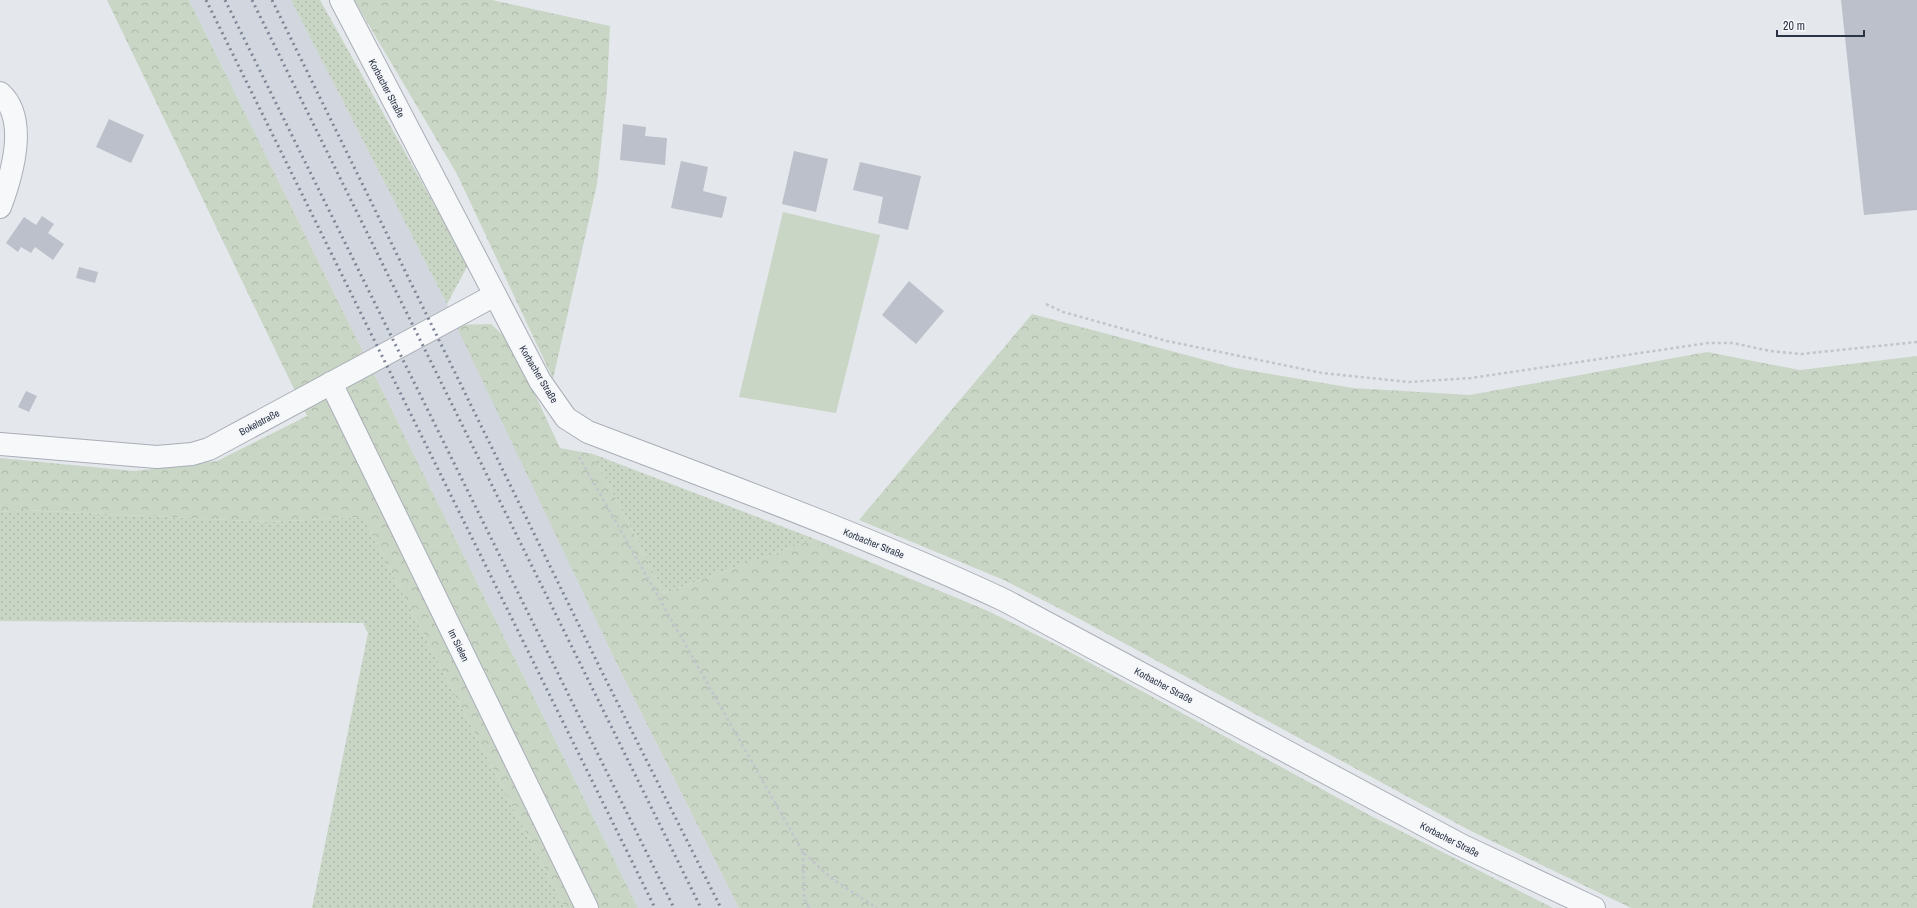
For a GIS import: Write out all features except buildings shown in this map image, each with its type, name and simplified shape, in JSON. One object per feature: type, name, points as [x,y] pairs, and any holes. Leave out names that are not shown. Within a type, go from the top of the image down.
[{"type":"street","name":"Korbacher Straße","points":[[341,0],[540,381],[566,418],[588,432],[860,537],[946,573],[998,597],[1461,845],[1594,908]]},
{"type":"street","points":[[0,93],[7,99],[14,114],[16,134],[13,163],[8,187],[0,207]]},
{"type":"street","name":"Bokelstraße","points":[[0,444],[145,457],[192,454],[209,449],[495,295]]},
{"type":"street","name":"Im Sielen","points":[[332,383],[587,908]]},
{"type":"path","points":[[1046,304],[1063,312],[1167,341],[1322,372],[1409,382],[1471,378],[1708,343],[1733,343],[1770,351],[1801,354],[1917,342]]},
{"type":"path","points":[[578,455],[803,852],[831,878],[877,908]]},
{"type":"path","points":[[803,852],[804,898],[809,908]]},
{"type":"shaded area","points":[[189,0],[291,0],[447,304],[617,664],[739,908],[638,908]]},
{"type":"green space","points":[[107,0],[189,0],[638,908],[565,908],[363,517],[269,522],[23,510],[0,512],[0,458],[134,471],[217,461],[307,416]]},
{"type":"green space","points":[[291,0],[320,0],[468,265],[447,304]]},
{"type":"green space","points":[[354,0],[492,0],[610,26],[607,89],[597,184],[553,379],[457,174]]},
{"type":"green space","points":[[783,212],[880,235],[836,413],[739,397]]},
{"type":"green space","points":[[1032,314],[1235,368],[1353,388],[1470,395],[1707,352],[1800,370],[1917,356],[1917,908],[1631,908],[1471,831],[1074,616],[1004,580],[859,520]]},
{"type":"green space","points":[[491,324],[511,343],[560,448],[593,454],[664,593],[815,539],[988,611],[1059,646],[1373,817],[1553,908],[739,908],[617,664],[456,325]]},
{"type":"green space","points":[[593,454],[815,539],[664,593]]},
{"type":"green space","points":[[23,510],[269,522],[363,517],[565,908],[312,908],[368,633],[363,623],[0,621],[0,512]]},
{"type":"railway","points":[[206,0],[655,908]]},
{"type":"railway","points":[[225,0],[674,908]]},
{"type":"railway","points":[[252,0],[701,908]]},
{"type":"railway","points":[[272,0],[602,672],[721,908]]}]
